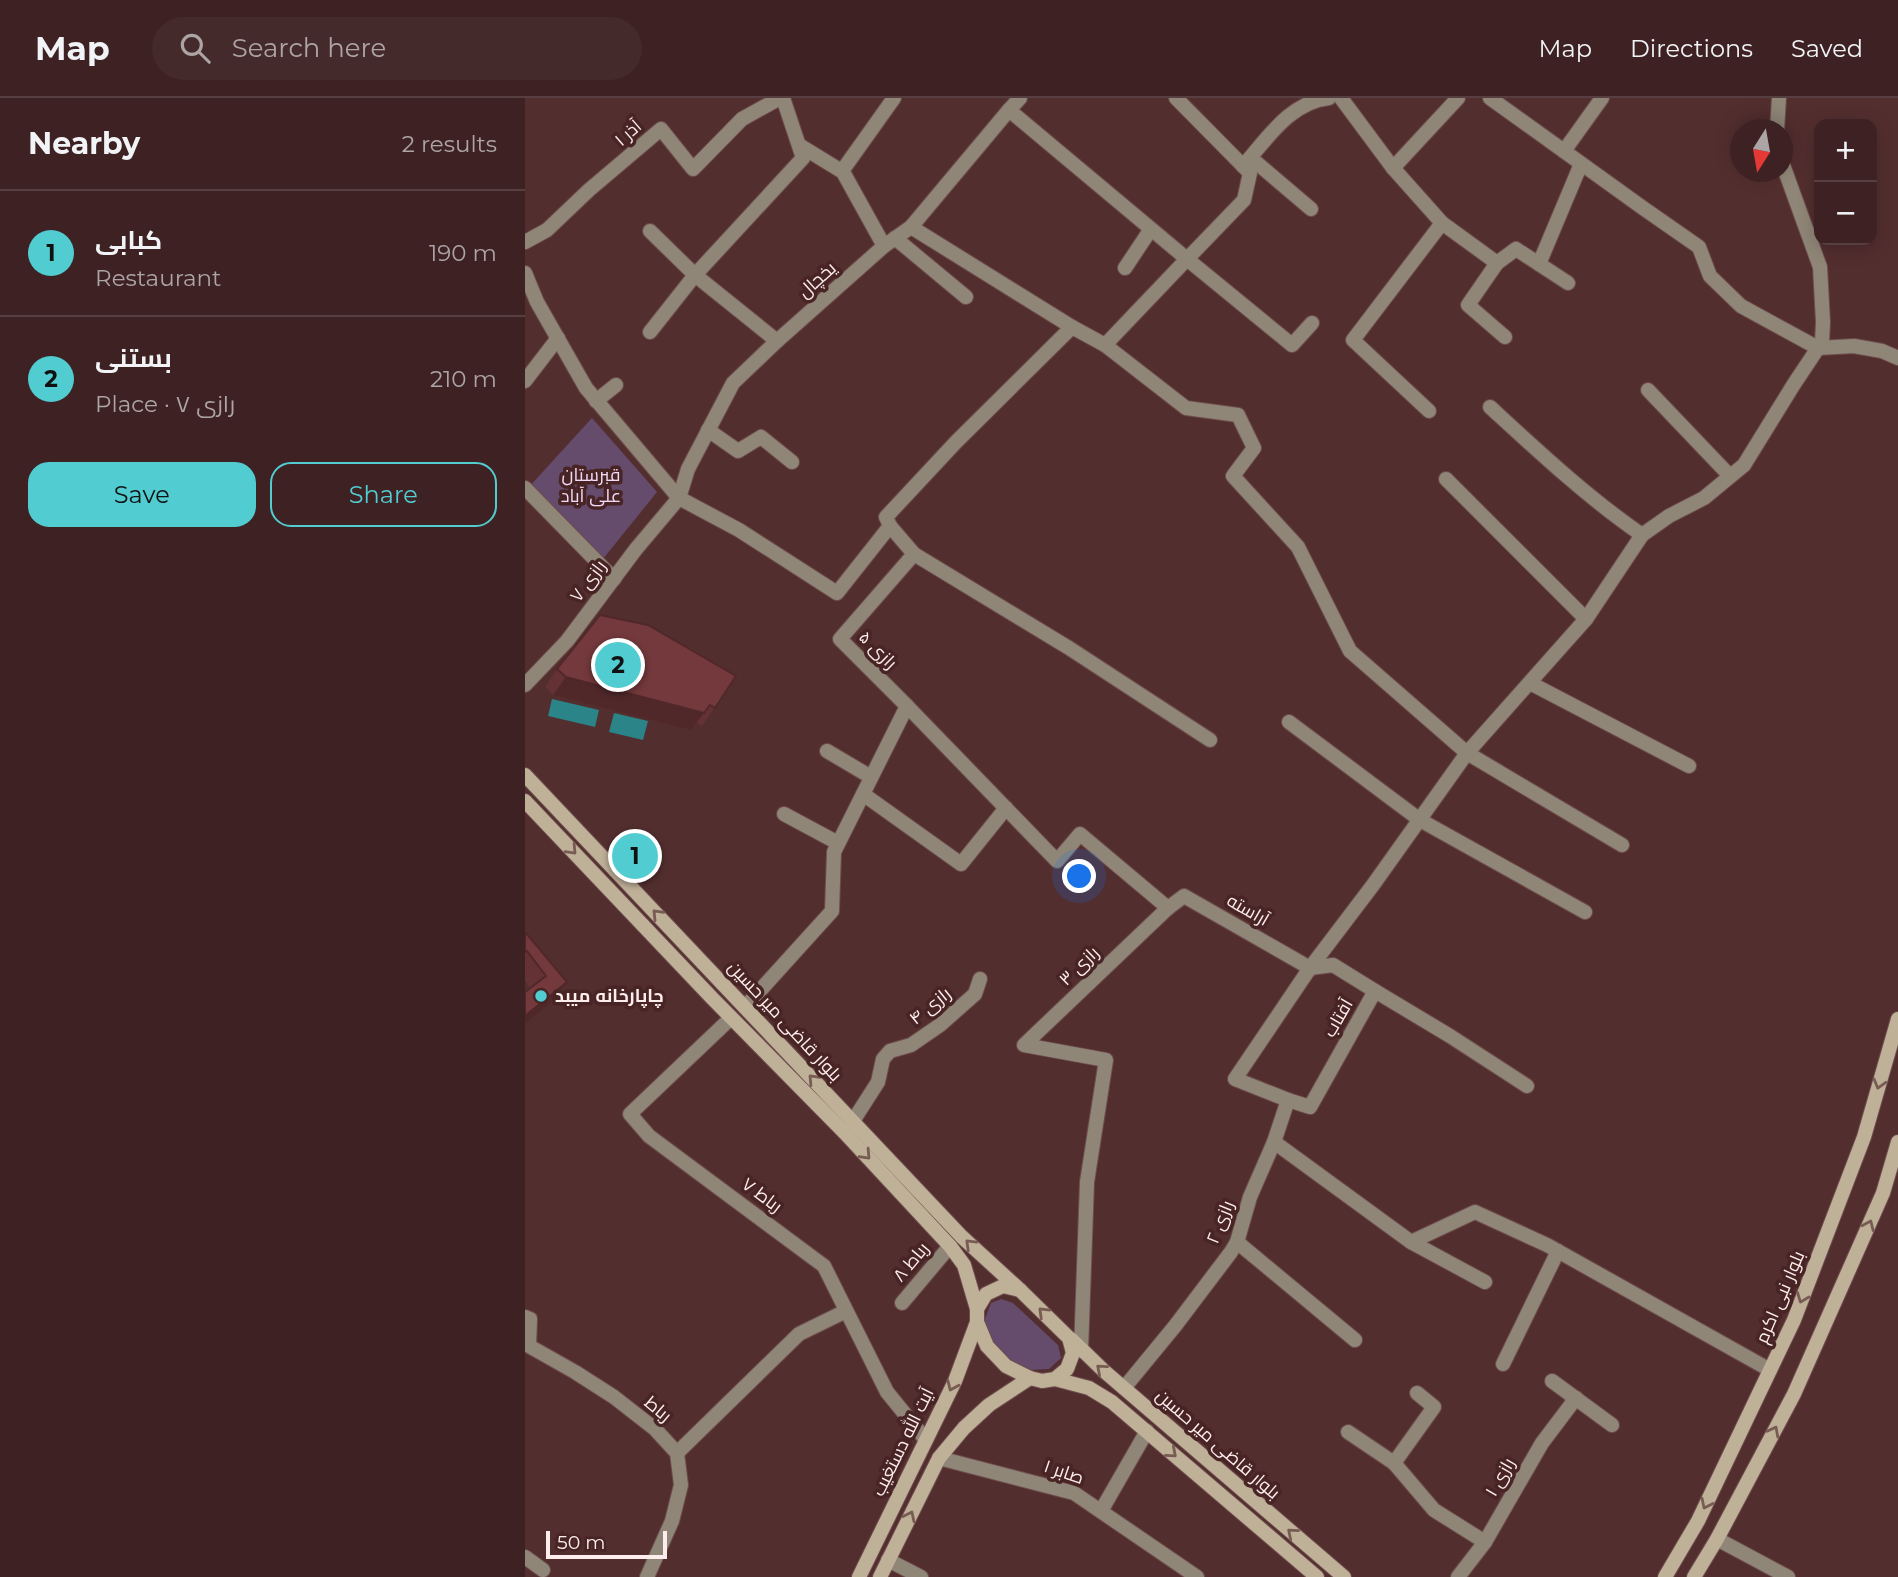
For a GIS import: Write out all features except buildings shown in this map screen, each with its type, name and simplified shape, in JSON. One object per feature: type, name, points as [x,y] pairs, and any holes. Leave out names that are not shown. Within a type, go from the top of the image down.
[{"type":"main road","name":"بلوار قاضی میر حسین","points":[[525,775],[963,1237],[1020,1290]]},
{"type":"main road","name":"بلوار قاضی میر حسین","points":[[525,801],[731,1018],[845,1133],[950,1246],[964,1265],[977,1316]]},
{"type":"main road","name":"بلوار نبی اکرم","points":[[1665,1577],[1698,1521],[1794,1320],[1864,1137],[1898,1018]]},
{"type":"main road","points":[[1694,1577],[1794,1394],[1883,1193],[1898,1142]]},
{"type":"main road","points":[[1003,1286],[1020,1290],[1069,1338],[1073,1353],[1067,1369],[1055,1379],[1042,1381],[1030,1378],[1006,1366],[988,1346],[977,1316],[986,1294],[1003,1286]]},
{"type":"main road","name":"آیت الله دستغیب","points":[[859,1577],[955,1381],[977,1316]]},
{"type":"main road","name":"بلوار قاضی میر حسین","points":[[1069,1338],[1235,1486],[1344,1577]]},
{"type":"main road","points":[[880,1577],[939,1458],[964,1428],[989,1405],[1030,1378]]},
{"type":"main road","name":"بلوار قاضی میر حسین","points":[[1055,1379],[1089,1388],[1112,1402],[1317,1577]]},
{"type":"street","points":[[650,332],[695,275],[803,158],[781,98]]},
{"type":"street","name":"آذر ۱","points":[[525,242],[547,230],[661,129],[693,169],[742,119],[781,98]]},
{"type":"street","points":[[842,171],[894,98]]},
{"type":"street","name":"یخچال","points":[[679,498],[688,469],[733,383],[889,242],[911,227],[1020,98]]},
{"type":"street","points":[[1176,98],[1247,162],[1311,209]]},
{"type":"street","points":[[1247,162],[1290,113],[1316,99],[1329,98]]},
{"type":"street","points":[[1341,98],[1393,168],[1442,223],[1497,263]]},
{"type":"street","points":[[1393,168],[1458,98]]},
{"type":"street","points":[[1490,98],[1699,247],[1710,276],[1741,306],[1818,348],[1854,346],[1882,351],[1898,358]]},
{"type":"street","points":[[1564,151],[1602,98]]},
{"type":"street","points":[[1778,119],[1779,98]]},
{"type":"street","points":[[1009,110],[1292,345],[1312,323]]},
{"type":"street","points":[[799,145],[842,171],[889,242],[966,297]]},
{"type":"street","points":[[1105,345],[1244,200],[1250,173],[1247,162]]},
{"type":"street","points":[[1539,264],[1581,164]]},
{"type":"street","points":[[1289,1100],[1235,1079],[1310,968],[1373,886],[1468,753],[1586,619],[1642,535],[1669,516],[1704,498],[1744,464],[1822,342],[1820,267],[1789,182]]},
{"type":"street","points":[[1429,411],[1353,340],[1442,223]]},
{"type":"street","points":[[911,227],[1105,345],[1186,408],[1238,415],[1254,448],[1233,476],[1298,547],[1350,651],[1468,753],[1622,845]]},
{"type":"street","points":[[1125,268],[1151,229]]},
{"type":"street","points":[[650,231],[695,275],[777,341]]},
{"type":"street","points":[[1505,337],[1468,305],[1497,263],[1516,249],[1568,283]]},
{"type":"street","points":[[525,273],[537,302],[586,388],[679,498],[739,530],[837,593],[890,526]]},
{"type":"street","points":[[1072,327],[956,442],[886,517],[890,526],[914,554],[1063,644],[1210,740]]},
{"type":"street","points":[[525,381],[558,338]]},
{"type":"street","points":[[596,401],[616,385]]},
{"type":"street","points":[[1648,390],[1730,476]]},
{"type":"street","points":[[1490,407],[1568,477],[1642,535]]},
{"type":"street","points":[[708,430],[738,451],[761,437],[792,462]]},
{"type":"street","points":[[1447,479],[1586,619]]},
{"type":"street","points":[[525,488],[614,579]]},
{"type":"street","name":"رازی ۷","points":[[525,685],[567,641],[679,498]]},
{"type":"street","name":"رازی ۵","points":[[907,706],[840,639],[914,554]]},
{"type":"street","points":[[1530,683],[1689,766]]},
{"type":"street","points":[[745,1007],[832,911],[834,852],[907,706],[1057,861],[1080,834],[1168,908]]},
{"type":"street","points":[[1289,722],[1420,820],[1585,912]]},
{"type":"street","points":[[827,751],[871,777]]},
{"type":"street","points":[[863,794],[961,864],[1006,808]]},
{"type":"street","points":[[784,814],[838,843]]},
{"type":"street","name":"آراسته","points":[[1168,908],[1184,896],[1310,968]]},
{"type":"street","name":"رازی ۳","points":[[1081,1350],[1087,1182],[1106,1060],[1024,1045],[1168,908]]},
{"type":"street","name":"آفتاب","points":[[1289,1100],[1310,1107],[1375,991],[1333,965],[1310,968]]},
{"type":"street","name":"رازی ۴","points":[[853,1121],[878,1082],[883,1059],[890,1051],[911,1045],[940,1025],[975,994],[980,979]]},
{"type":"street","points":[[1375,991],[1527,1086]]},
{"type":"street","name":"رباط ۷","points":[[731,1018],[630,1114],[649,1136],[824,1266],[887,1392],[926,1440]]},
{"type":"street","name":"رازی ۲","points":[[1124,1388],[1175,1326],[1237,1242],[1250,1197],[1289,1100]]},
{"type":"street","points":[[1274,1142],[1411,1242],[1485,1282]]},
{"type":"street","points":[[1411,1242],[1475,1212],[1558,1251],[1770,1370]]},
{"type":"street","points":[[1237,1242],[1355,1340]]},
{"type":"street","name":"رباط ۸","points":[[902,1303],[950,1246]]},
{"type":"street","points":[[1503,1364],[1558,1251]]},
{"type":"street","points":[[647,1577],[672,1521],[681,1485],[677,1453],[799,1334],[846,1311]]},
{"type":"street","name":"رباط","points":[[525,1317],[530,1319],[527,1348],[575,1372],[614,1397],[655,1429],[677,1453]]},
{"type":"street","points":[[1552,1381],[1612,1425]]},
{"type":"street","points":[[1394,1463],[1434,1407],[1417,1393]]},
{"type":"street","name":"رازی ۱","points":[[1458,1577],[1485,1542],[1542,1443],[1576,1398]]},
{"type":"street","points":[[1101,1511],[1147,1431]]},
{"type":"street","points":[[1348,1432],[1394,1463],[1434,1510],[1485,1542]]},
{"type":"street","name":"صابر ۱","points":[[939,1458],[1074,1493],[1197,1577]]},
{"type":"street","points":[[1717,1539],[1788,1577]]},
{"type":"street","points":[[525,1557],[543,1570]]},
{"type":"street","points":[[888,1560],[921,1577]]},
{"type":"green space","name":"قبرستان علی آباد","points":[[592,418],[657,492],[603,559],[528,488]]},
{"type":"green space","points":[[1001,1299],[1013,1303],[1058,1345],[1061,1358],[1049,1369],[1029,1370],[1007,1360],[993,1347],[987,1334],[985,1319],[991,1303]]},
{"type":"water","points":[[552,699],[599,710],[595,727],[548,716]]},
{"type":"water","points":[[614,713],[648,721],[643,740],[609,732]]},
{"type":"place","name":"بستنی","points":[[618,665]]},
{"type":"place","name":"کبابی","points":[[635,856]]},
{"type":"place","name":"چاپارخانه میبد","points":[[541,996]]}]
